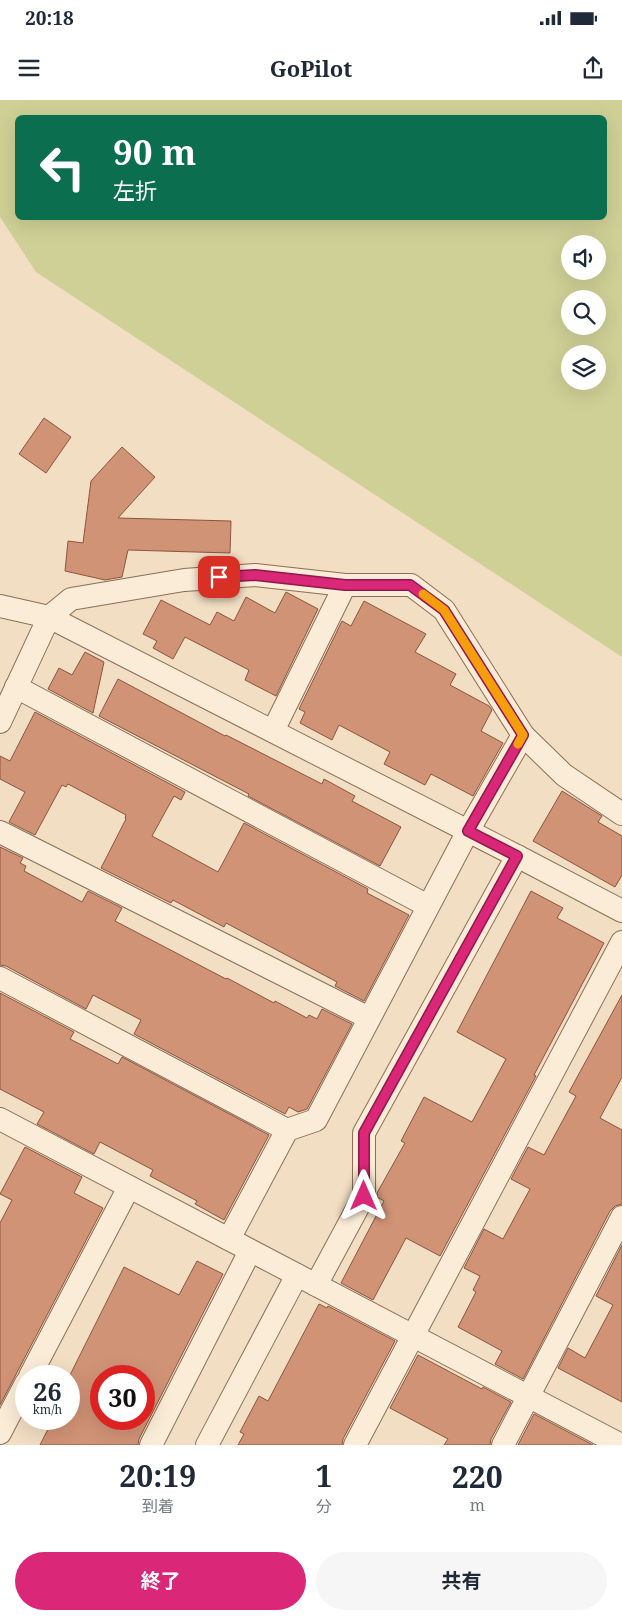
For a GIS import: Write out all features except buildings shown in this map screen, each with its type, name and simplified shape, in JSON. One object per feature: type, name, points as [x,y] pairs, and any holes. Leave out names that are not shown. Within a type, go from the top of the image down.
[{"type":"street","points":[[0,722],[49,617],[71,599],[184,580],[255,575],[345,585],[410,585],[444,610],[523,735],[564,775],[622,814]]},
{"type":"street","points":[[273,731],[345,585]]},
{"type":"street","points":[[0,606],[49,617],[622,911]]},
{"type":"street","points":[[16,687],[428,906]]},
{"type":"street","points":[[229,1239],[287,1130],[316,1120],[468,831],[523,735]]},
{"type":"street","points":[[0,832],[369,1018]]},
{"type":"street","points":[[207,1445],[306,1280],[364,1196],[364,1133],[517,856]]},
{"type":"street","points":[[355,1445],[622,942]]},
{"type":"street","points":[[0,978],[287,1130]]},
{"type":"street","points":[[2,1126],[129,1187],[621,1445]]},
{"type":"street","points":[[36,1365],[129,1187]]},
{"type":"street","points":[[503,1445],[622,1217]]},
{"type":"street","points":[[151,1445],[250,1251]]},
{"type":"street","points":[[0,1433],[15,1404]]},
{"type":"green space","points":[[0,100],[622,100],[622,657],[36,272],[0,217]]},
{"type":"slow traffic","points":[[423,594],[444,610],[523,735],[518,744]]},
{"type":"route","points":[[219,577],[255,575],[345,585],[410,585],[444,610],[523,735],[468,831],[517,856],[364,1133],[364,1196]]}]
